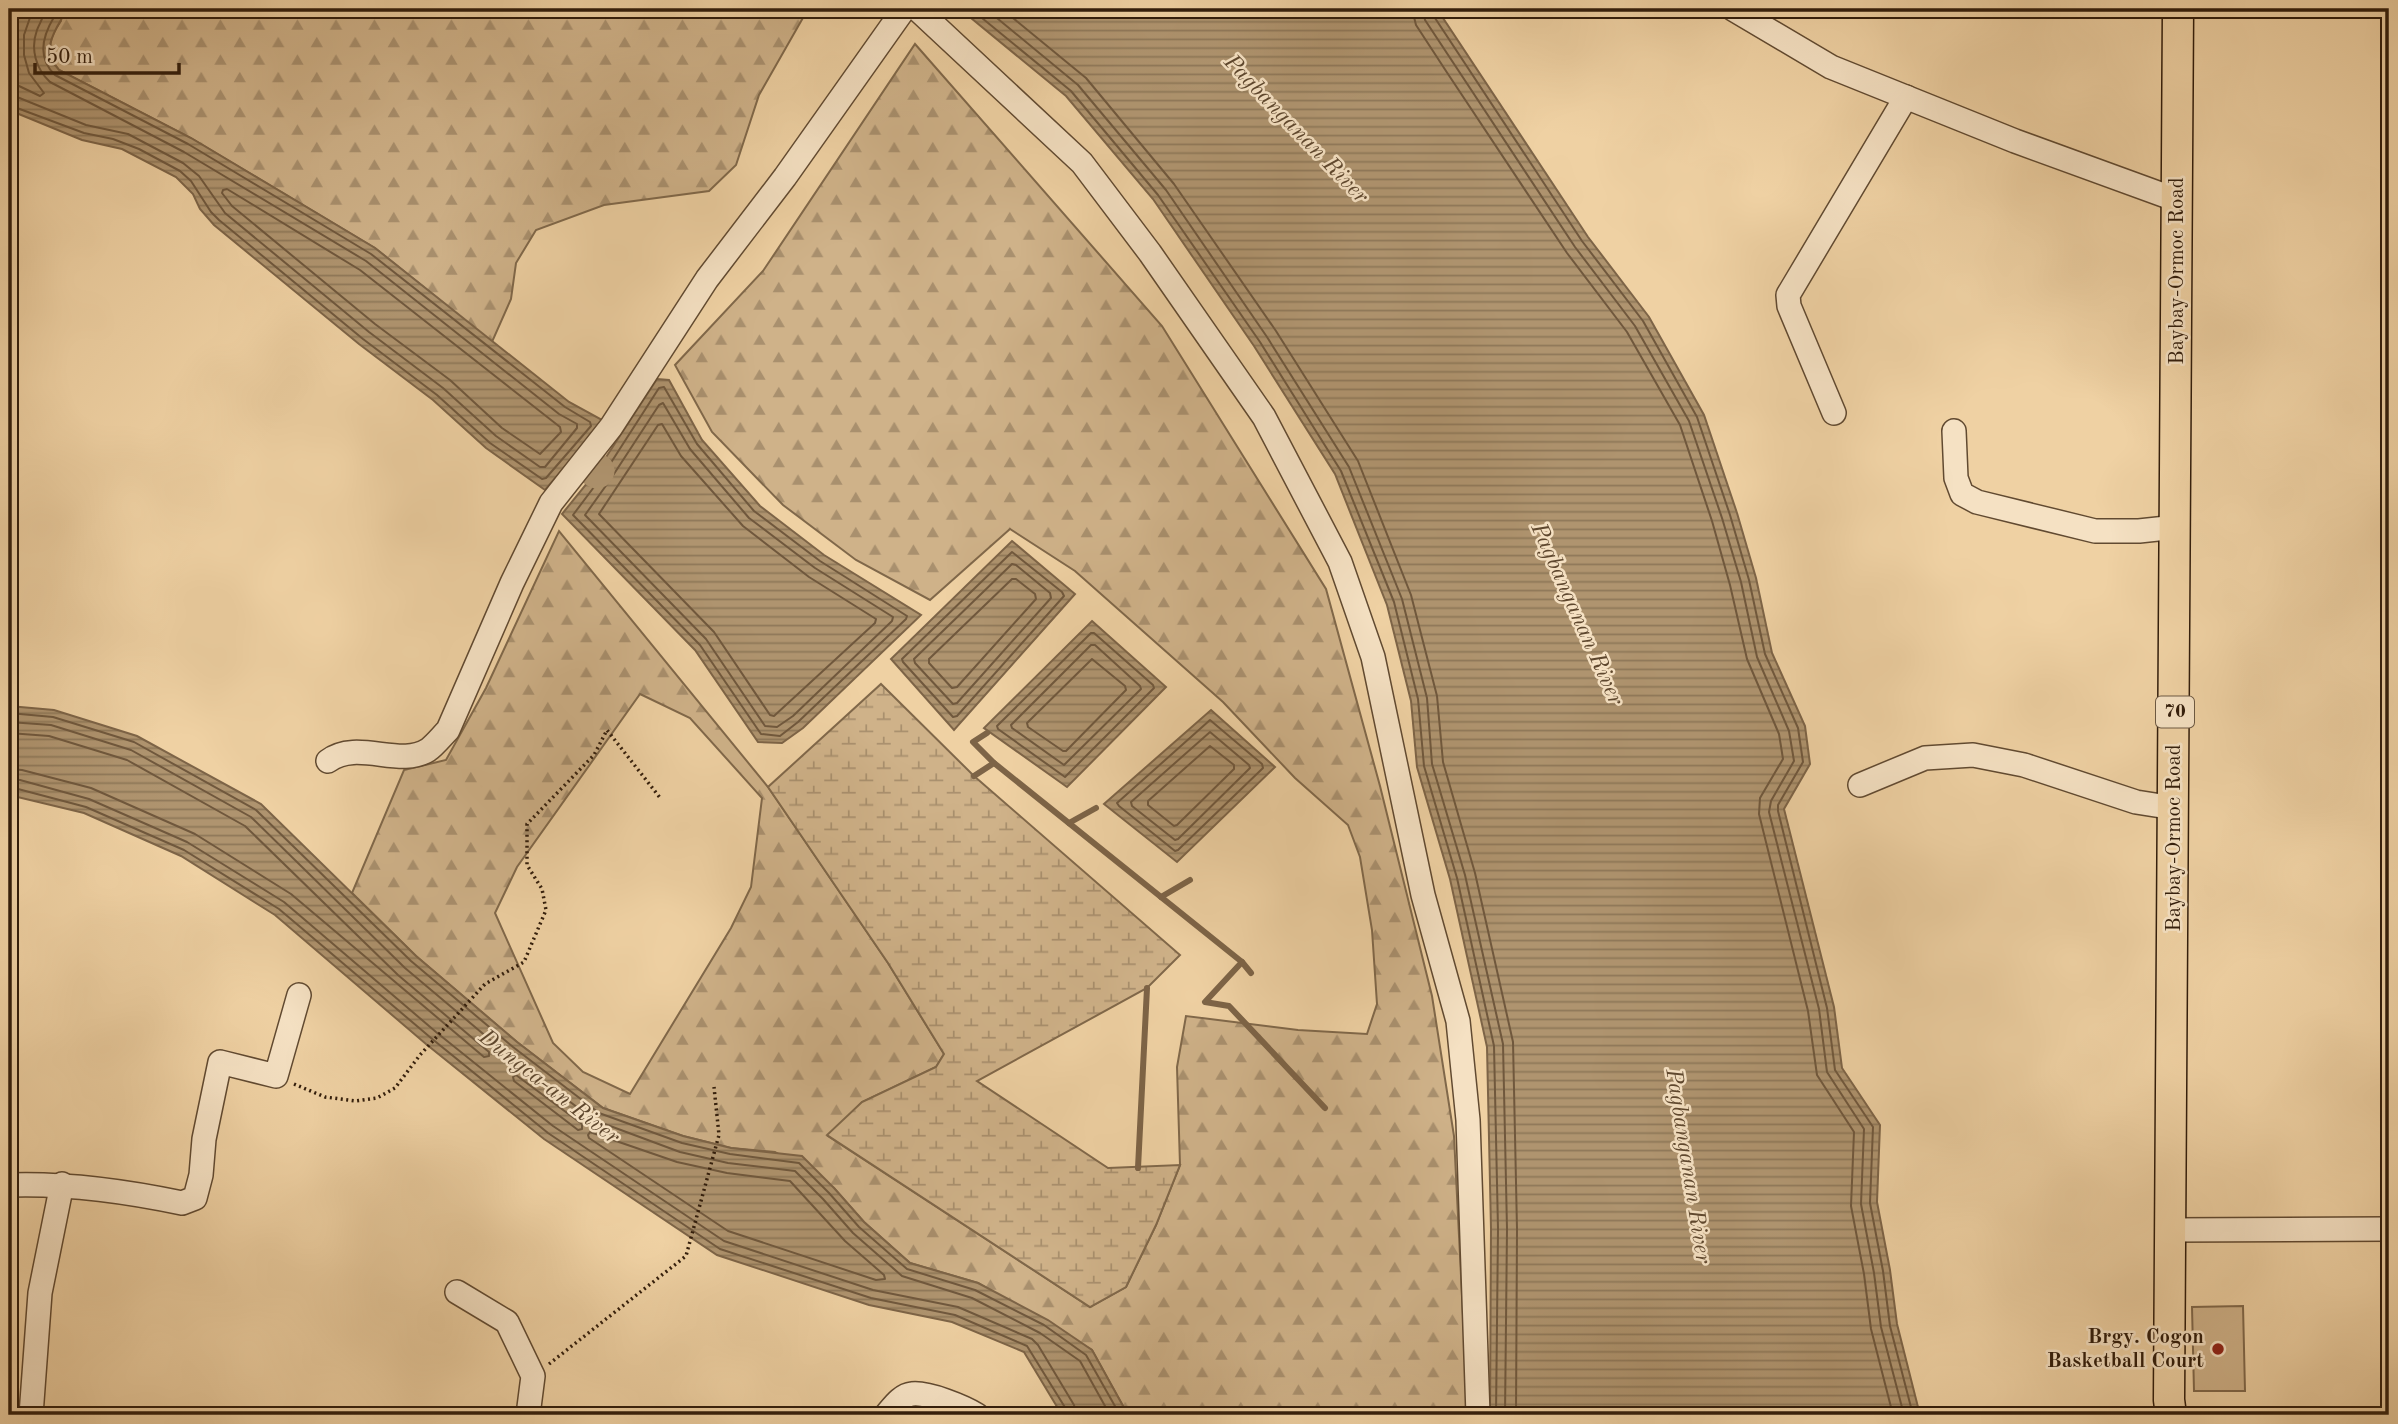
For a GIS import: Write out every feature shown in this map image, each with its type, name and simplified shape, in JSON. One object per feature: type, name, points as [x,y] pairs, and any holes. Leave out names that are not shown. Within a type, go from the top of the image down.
[{"type":"main road","name":"Baybay-Ormoc Road","points":[[2171,1415],[2178,9]]},
{"type":"street","points":[[328,761],[338,753],[417,755],[429,749],[448,730],[512,583],[551,503],[611,427],[707,279],[785,177],[904,9]]},
{"type":"street","points":[[917,9],[1082,163],[1150,253],[1264,417],[1340,562],[1373,657],[1423,895],[1458,1021],[1468,1120],[1478,1415]]},
{"type":"street","points":[[1732,9],[1823,63],[2015,141],[2177,200]]},
{"type":"street","points":[[1834,413],[1789,306],[1788,293],[1906,97]]},
{"type":"street","points":[[1954,431],[1956,478],[1962,494],[1977,502],[2095,531],[2139,531],[2176,527]]},
{"type":"street","points":[[1860,785],[1925,758],[1973,755],[2024,765],[2136,802],[2174,808]]},
{"type":"street","points":[[9,1185],[62,1184],[183,1203],[195,1198],[220,1062],[276,1076],[299,995]]},
{"type":"street","points":[[31,1415],[40,1293],[62,1184]]},
{"type":"street","points":[[2171,1230],[2389,1229]]},
{"type":"street","points":[[457,1292],[507,1322],[533,1376],[528,1415]]},
{"type":"street","points":[[886,1415],[898,1401],[911,1394],[930,1396],[977,1415]]},
{"type":"path","points":[[9,35],[21,9]]},
{"type":"path","points":[[276,1076],[325,1097],[356,1101],[377,1098],[395,1088],[420,1055],[485,984],[524,962],[546,910],[541,889],[527,865],[527,824],[594,755],[607,730],[661,799]]},
{"type":"path","points":[[533,1376],[686,1256],[719,1135],[714,1087]]},
{"type":"green space","points":[[46,9],[808,9],[759,95],[736,165],[709,191],[604,205],[536,230],[516,263],[511,299],[492,342],[375,248],[191,138],[59,70],[51,58],[50,45],[61,21],[58,11]]},
{"type":"green space","points":[[915,44],[1162,326],[1326,589],[1380,786],[1432,996],[1454,1136],[1468,1415],[1128,1415],[1092,1350],[978,1283],[910,1263],[864,1222],[834,1188],[775,1152],[731,1148],[683,1136],[603,1108],[517,1042],[416,956],[352,893],[404,770],[446,760],[486,688],[559,531],[768,787],[888,963],[944,1054],[936,1067],[862,1102],[828,1136],[1090,1307],[1126,1287],[1156,1225],[1180,1165],[1177,1067],[1186,1016],[1298,1030],[1367,1034],[1377,1004],[1372,930],[1360,857],[1348,825],[1295,778],[1223,702],[1075,571],[1010,529],[930,600],[856,560],[783,505],[712,432],[675,365],[763,271]],"holes":[[[640,694],[690,718],[762,798],[751,887],[731,928],[630,1094],[583,1072],[553,1043],[495,913],[517,867]]]},
{"type":"green space","points":[[881,684],[974,776],[1180,955],[1147,988],[977,1081],[1108,1168],[1180,1165],[1156,1225],[1126,1287],[1090,1307],[827,1135],[862,1102],[936,1067],[944,1054],[888,963],[768,787]]},
{"type":"green space","name":"Brgy. Cogon Basketball Court","points":[[2243,1306],[2245,1391],[2194,1391],[2192,1307]]},
{"type":"water","points":[[9,9],[46,9],[60,12],[62,18],[50,44],[51,57],[59,70],[191,138],[375,248],[569,402],[604,421],[545,490],[486,448],[433,400],[359,344],[214,225],[200,209],[193,194],[176,177],[122,149],[82,140],[9,110]]},
{"type":"water","name":"Pagbanganan River","points":[[960,9],[1437,9],[1588,237],[1649,317],[1704,415],[1756,578],[1772,653],[1805,726],[1810,764],[1784,809],[1834,1007],[1842,1068],[1880,1125],[1877,1202],[1897,1324],[1920,1415],[1490,1415],[1491,1229],[1487,1047],[1450,879],[1417,767],[1411,701],[1387,605],[1335,474],[1254,346],[1153,199],[1066,96]]},
{"type":"water","points":[[657,379],[669,380],[702,440],[760,506],[824,555],[921,615],[803,728],[782,743],[758,742],[695,650],[562,514],[597,471]]},
{"type":"water","points":[[1012,541],[1075,594],[954,730],[891,659]]},
{"type":"water","points":[[1092,621],[1166,687],[1067,787],[984,728]]},
{"type":"water","name":"Dungca-an River","points":[[9,706],[54,710],[137,736],[261,804],[416,956],[517,1042],[603,1108],[683,1136],[731,1148],[802,1156],[864,1222],[910,1263],[978,1283],[1048,1320],[1092,1350],[1128,1415],[1062,1415],[1024,1352],[952,1322],[869,1305],[717,1255],[544,1139],[426,1044],[275,915],[181,856],[84,813],[9,795]]},
{"type":"water","points":[[1211,710],[1275,767],[1177,862],[1104,804]]},
{"type":"waterway","points":[[987,733],[973,742],[994,763]]},
{"type":"waterway","points":[[974,776],[994,763],[1242,962],[1205,1002],[1229,1006],[1325,1108]]},
{"type":"waterway","points":[[1069,823],[1096,808]]},
{"type":"waterway","points":[[1161,897],[1190,880]]},
{"type":"waterway","points":[[1242,962],[1251,973]]},
{"type":"waterway","points":[[1138,1168],[1147,988]]},
{"type":"place","name":"Brgy. Cogon Basketball Court","points":[[2218,1349]]}]
